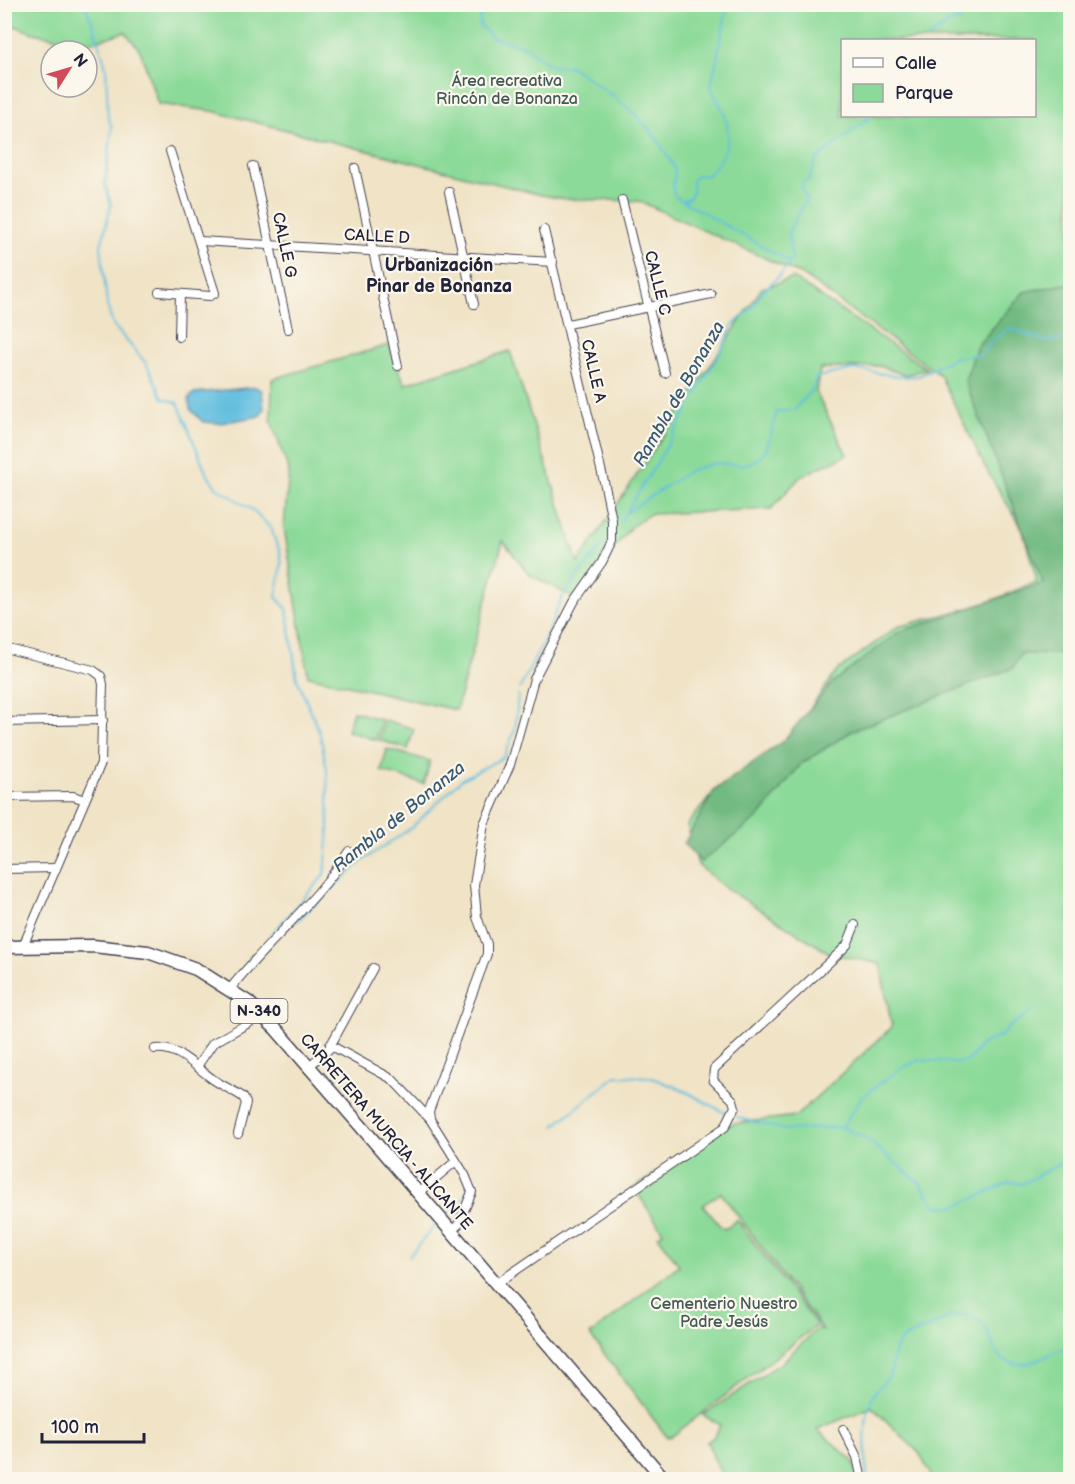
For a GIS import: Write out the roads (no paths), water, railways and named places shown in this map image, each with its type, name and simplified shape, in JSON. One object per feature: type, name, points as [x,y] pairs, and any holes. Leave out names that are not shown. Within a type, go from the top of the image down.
[{"type":"highway","name":"CARRETERA MURCIA - ALICANTE","points":[[4,947],[120,947],[147,952],[188,966],[230,988],[263,1015],[665,1479]]},
{"type":"street","points":[[159,292],[210,296],[215,293],[170,151]]},
{"type":"street","name":"CALLE G","points":[[253,166],[288,329]]},
{"type":"street","points":[[355,168],[398,366]]},
{"type":"street","points":[[449,192],[474,304]]},
{"type":"street","name":"CALLE C","points":[[622,200],[665,373]]},
{"type":"street","name":"CALLE A","points":[[430,1119],[431,1103],[487,954],[487,944],[477,917],[474,885],[484,824],[510,765],[534,679],[574,602],[609,551],[613,534],[612,520],[568,324],[544,230]]},
{"type":"street","name":"CALLE D","points":[[200,241],[553,262]]},
{"type":"street","points":[[179,337],[180,294]]},
{"type":"street","points":[[568,324],[711,294]]},
{"type":"street","points":[[4,648],[93,670],[101,676],[103,684],[101,763],[23,946]]},
{"type":"street","points":[[4,722],[103,720]]},
{"type":"street","points":[[4,797],[73,796],[85,800]]},
{"type":"street","points":[[230,988],[332,877],[349,851]]},
{"type":"street","points":[[4,869],[56,868]]},
{"type":"street","points":[[496,1284],[725,1127],[735,1107],[733,1100],[713,1080],[714,1069],[847,945],[855,925]]},
{"type":"street","points":[[308,1067],[330,1045],[373,968]]},
{"type":"street","points":[[198,1065],[213,1043],[263,1015]]},
{"type":"street","points":[[330,1045],[392,1079],[430,1119],[472,1191],[458,1224],[448,1229]]},
{"type":"street","points":[[155,1049],[172,1052],[198,1065],[208,1076],[245,1100],[238,1134]]},
{"type":"street","points":[[418,1193],[456,1161]]},
{"type":"street","points":[[843,1429],[857,1457],[862,1479]]},
{"type":"water","points":[[256,387],[262,391],[264,409],[260,416],[220,423],[203,422],[190,409],[189,398],[194,393]]},
{"type":"waterway","points":[[84,4],[92,21],[106,67],[108,117],[112,128],[105,184],[111,205],[101,246],[107,305],[113,325],[146,363],[163,398],[178,403],[206,472],[216,487],[251,509],[272,529],[281,557],[276,597],[287,609],[297,679],[320,734],[327,770],[329,829],[325,874],[269,937]]},
{"type":"waterway","points":[[480,4],[480,26],[492,37],[528,48],[543,61],[555,67],[570,66],[624,104],[648,127],[675,170],[673,190],[676,197],[790,262]]},
{"type":"waterway","points":[[684,200],[689,198],[693,192],[692,180],[698,175],[707,176],[718,163],[727,141],[725,116],[711,86],[728,4]]},
{"type":"waterway","name":"Rambla de Bonanza","points":[[927,39],[949,23],[961,20]]},
{"type":"waterway","name":"Rambla de Bonanza","points":[[620,522],[657,463],[728,338],[730,328],[753,307],[762,292],[781,274],[792,259],[788,233],[807,198],[801,189],[803,183],[809,179],[816,160],[870,117]]},
{"type":"waterway","points":[[628,512],[689,471],[714,463],[742,465],[757,460],[767,448],[777,412],[794,410],[812,390],[817,377],[854,369],[903,377],[919,376],[955,357],[981,355],[991,342],[1009,328],[1046,341],[1070,337]]},
{"type":"waterway","name":"Rambla de Bonanza","points":[[520,688],[563,595],[605,542]]},
{"type":"waterway","name":"Rambla de Bonanza","points":[[296,922],[361,862],[411,828],[462,779],[504,757],[515,730],[518,695]]},
{"type":"waterway","points":[[842,1127],[862,1097],[901,1068],[920,1060],[960,1063],[969,1060],[983,1043],[1001,1036],[1011,1025],[1034,1010]]},
{"type":"waterway","points":[[554,1126],[616,1076],[649,1077],[681,1089],[727,1114]]},
{"type":"waterway","points":[[736,1117],[785,1130],[842,1127],[865,1138],[920,1183],[936,1206],[954,1207],[1010,1182],[1022,1184],[1070,1158]]},
{"type":"waterway","points":[[444,1216],[468,1193]]},
{"type":"waterway","points":[[409,1256],[438,1222]]},
{"type":"waterway","points":[[867,1480],[865,1438],[869,1407],[874,1394],[891,1372],[895,1350],[906,1337],[951,1316],[965,1315],[981,1323],[1000,1357],[1015,1364],[1031,1362],[1070,1347]]},
{"type":"district","name":"Urbanización Pinar de Bonanza","points":[[439,275]]},
{"type":"park label","name":"Área recreativa Rincón de Bonanza","points":[[507,90]]},
{"type":"park label","name":"Cementerio Nuestro Padre Jesús","points":[[724,1313]]}]
